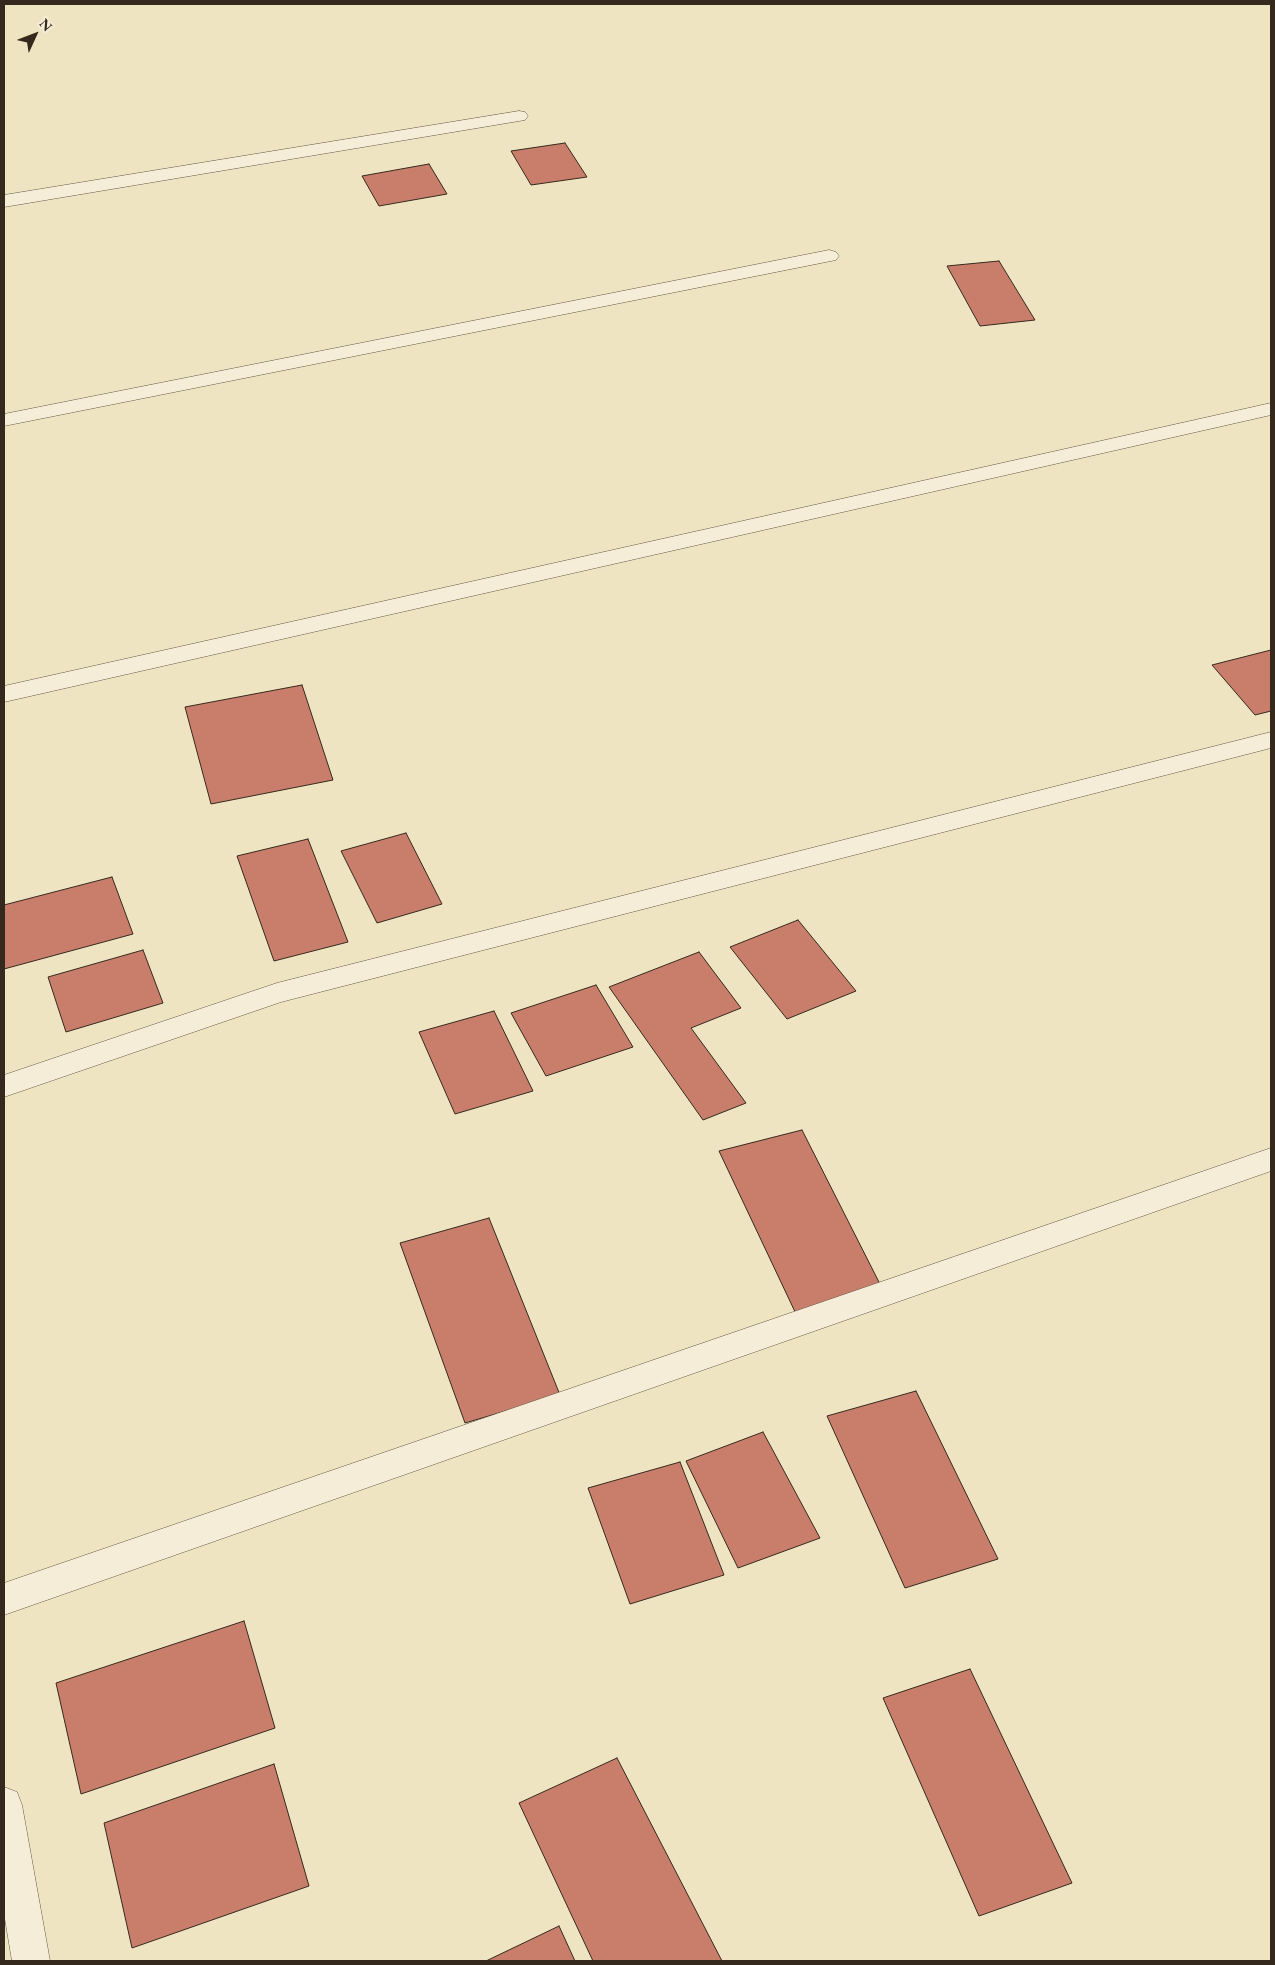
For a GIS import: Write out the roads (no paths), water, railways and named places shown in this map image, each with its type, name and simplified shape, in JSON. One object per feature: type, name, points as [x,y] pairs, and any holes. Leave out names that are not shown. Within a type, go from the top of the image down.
[{"type":"street","points":[[4,201],[519,116]]},
{"type":"street","points":[[4,420],[829,256]]},
{"type":"street","points":[[4,694],[1271,409]]},
{"type":"street","points":[[4,1086],[277,993],[1271,740]]},
{"type":"street","points":[[4,1599],[874,1295],[1271,1159]]},
{"type":"street","points":[[4,1805],[31,1961]]}]
